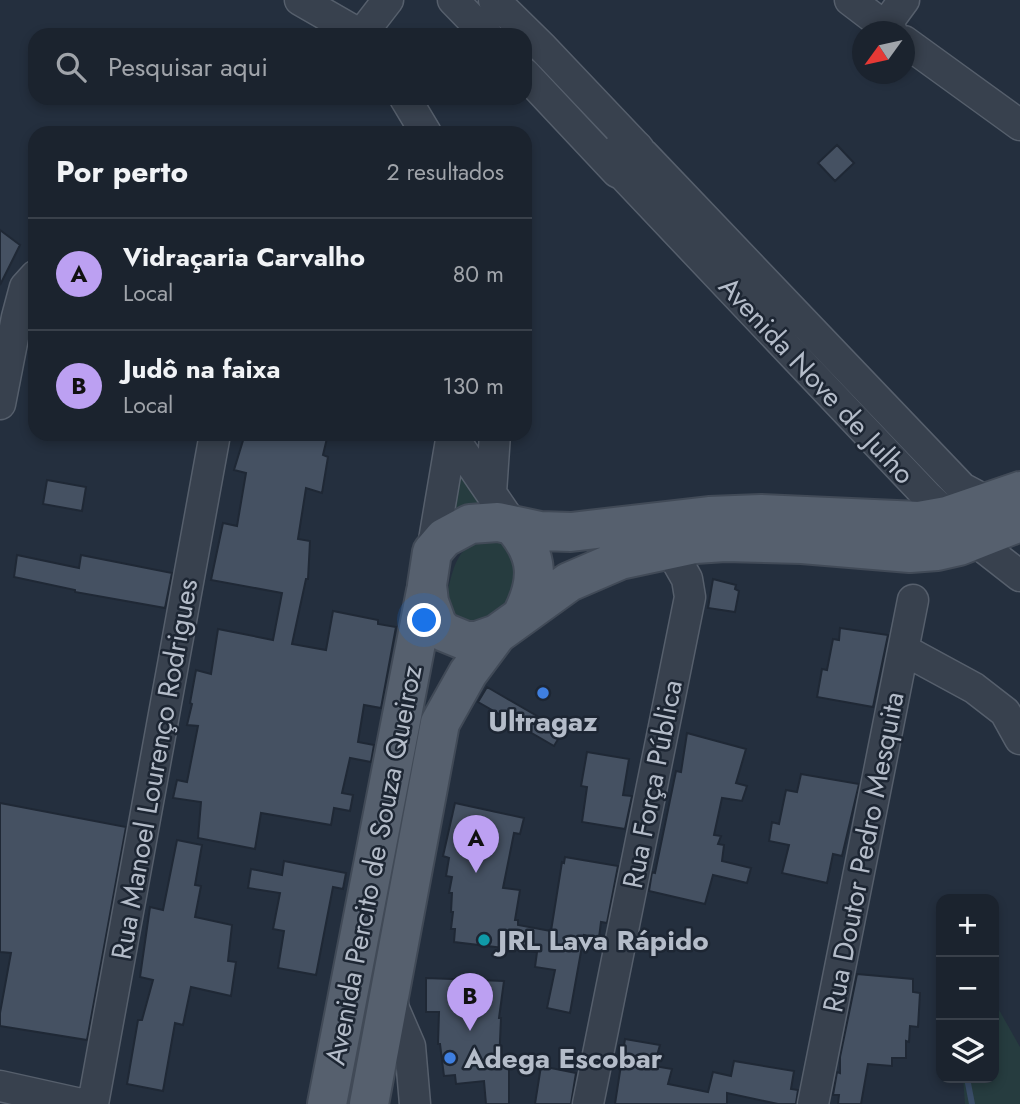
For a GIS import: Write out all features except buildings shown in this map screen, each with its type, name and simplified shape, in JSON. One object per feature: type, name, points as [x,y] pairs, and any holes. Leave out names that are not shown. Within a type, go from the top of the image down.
[{"type":"main road","points":[[960,528],[959,546],[937,551],[910,553],[802,544],[725,542],[670,549],[620,560],[569,582],[509,625],[477,640],[466,641],[444,632],[431,612],[430,569],[444,538],[470,524],[498,522],[540,531],[571,532],[709,516],[761,514],[919,521],[960,528],[1012,505]]},
{"type":"main road","points":[[509,625],[531,598],[534,569],[528,546],[514,527]]},
{"type":"main road","name":"Avenida Percito de Souza Queiroz","points":[[327,1104],[430,569]]},
{"type":"main road","name":"Avenida Percito de Souza Queiroz","points":[[369,1104],[440,723],[468,673],[509,625]]},
{"type":"street","points":[[300,0],[348,28]]},
{"type":"street","points":[[366,28],[388,0]]},
{"type":"street","points":[[453,0],[480,28]]},
{"type":"street","name":"Avenida Nove de Julho","points":[[494,0],[523,28]]},
{"type":"street","points":[[850,0],[878,21]]},
{"type":"street","points":[[898,21],[904,0]]},
{"type":"street","name":"Avenida Nove de Julho","points":[[532,37],[629,160],[960,528],[1020,576]]},
{"type":"street","points":[[915,48],[1020,125]]},
{"type":"street","name":"Avenida Nove de Julho","points":[[532,80],[629,160],[962,488],[979,497],[1012,505]]},
{"type":"street","points":[[409,105],[422,126]]},
{"type":"street","points":[[0,404],[17,317],[28,284]]},
{"type":"street","name":"Rua Manoel Lourenço Rodrigues","points":[[93,1104],[214,441]]},
{"type":"street","name":"Avenida Percito de Souza Queiroz","points":[[430,569],[451,441]]},
{"type":"street","points":[[456,441],[514,527]]},
{"type":"street","points":[[491,493],[495,441]]},
{"type":"street","name":"Rua Força Pública","points":[[588,1104],[690,597],[687,579],[670,549]]},
{"type":"street","name":"Rua Doutor Pedro Mesquita","points":[[813,1104],[913,600]]},
{"type":"street","points":[[904,650],[974,688],[1005,712],[1020,738]]},
{"type":"street","points":[[390,986],[394,1010],[410,1046],[415,1104]]},
{"type":"street","points":[[0,1087],[81,1104]]},
{"type":"green space","points":[[457,466],[495,508],[453,517]]},
{"type":"green space","points":[[495,537],[517,554],[514,595],[505,608],[486,624],[457,623],[445,601],[454,567],[464,550],[472,544]]},
{"type":"green space","points":[[999,1010],[1020,1047],[1020,1104],[965,1104],[963,1083],[999,1083]]},
{"type":"waterway","points":[[968,1083],[972,1104]]},
{"type":"place","name":"Ultragaz","points":[[543,693]]},
{"type":"place","name":"Vidraçaria Carvalho","points":[[476,873]]},
{"type":"place","name":"JRL Lava Rápido","points":[[484,940]]},
{"type":"place","name":"Judô na faixa","points":[[470,1031]]},
{"type":"place","name":"Adega Escobar","points":[[450,1058]]}]
